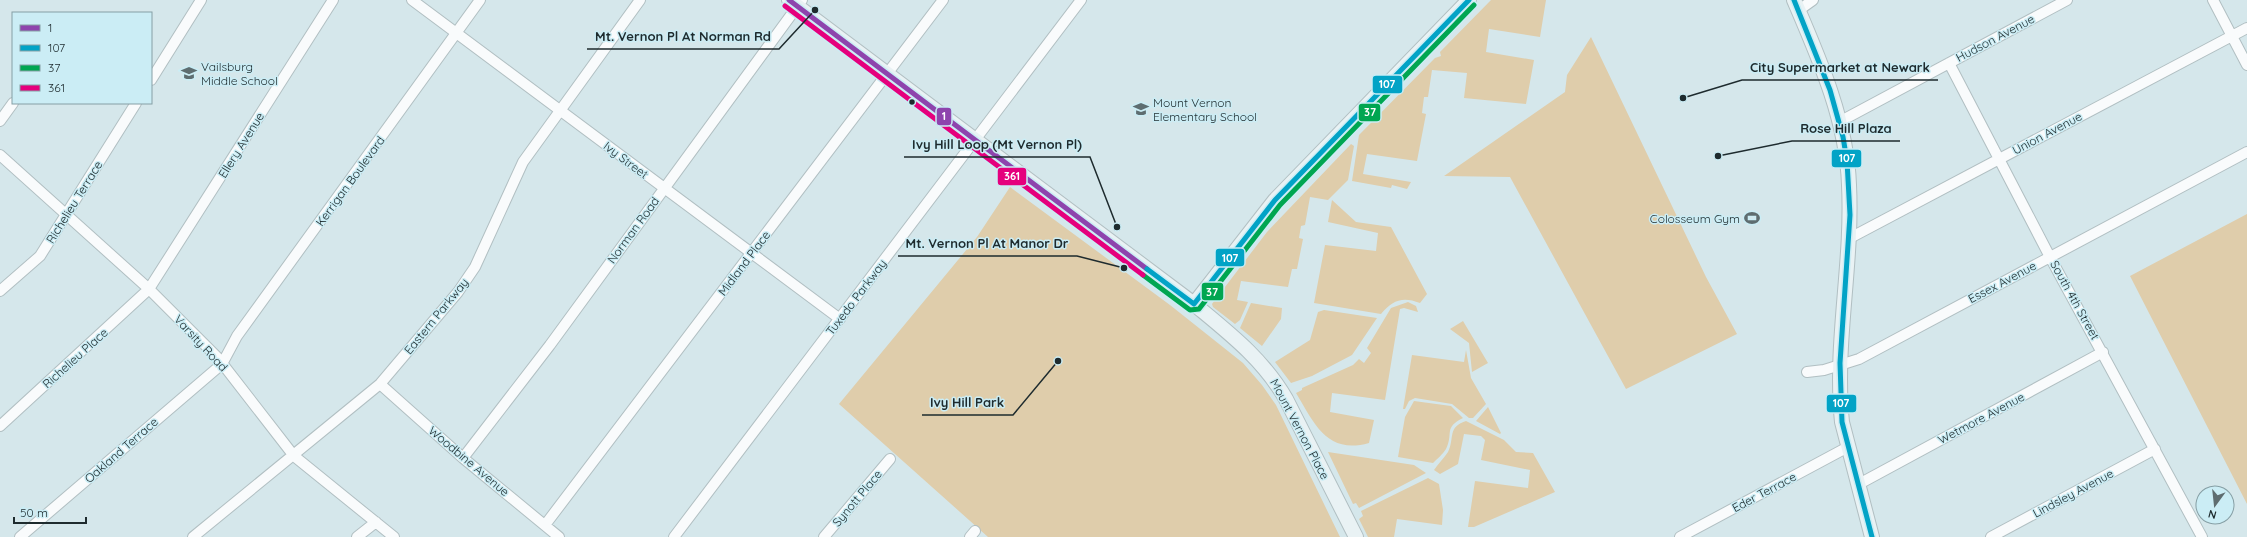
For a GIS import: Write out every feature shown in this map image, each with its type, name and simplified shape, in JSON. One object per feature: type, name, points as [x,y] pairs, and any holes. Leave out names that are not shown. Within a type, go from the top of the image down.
[{"type":"street","points":[[152,78],[201,0]]},
{"type":"street","name":"Ellery Avenue","points":[[149,289],[333,0]]},
{"type":"street","name":"Ivy Street","points":[[412,0],[840,319]]},
{"type":"street","name":"Kerrigan Boulevard","points":[[222,364],[237,336],[480,0]]},
{"type":"street","name":"Eastern Parkway","points":[[193,537],[294,456],[380,384],[458,292],[475,267],[523,162],[640,0]]},
{"type":"street","name":"Midland Place","points":[[545,525],[943,0]]},
{"type":"street","name":"Tuxedo Parkway","points":[[674,537],[1081,0]]},
{"type":"street","points":[[1194,304],[1274,200],[1469,0]]},
{"type":"street","points":[[1813,0],[1797,5],[1823,72],[1839,122],[1848,169],[1848,239],[1843,305],[1840,403],[1842,422],[1872,537]]},
{"type":"street","name":"Hudson Avenue","points":[[1839,122],[2067,0]]},
{"type":"street","points":[[2213,0],[2247,65]]},
{"type":"street","name":"Mount Vernon Place","points":[[796,2],[888,74],[1194,304],[1253,354],[1276,382],[1356,537]]},
{"type":"street","name":"Norman Road","points":[[463,458],[550,345],[796,2]]},
{"type":"street","name":"Union Avenue","points":[[1848,239],[2247,28]]},
{"type":"street","name":"South 4th Street","points":[[1949,63],[2000,158],[2050,257],[2103,352],[2202,537]]},
{"type":"street","points":[[0,121],[13,104]]},
{"type":"street","name":"Richelieu Terrace","points":[[0,291],[40,256],[135,104]]},
{"type":"street","name":"Essex Avenue","points":[[1807,372],[1842,365],[1859,359],[2247,152]]},
{"type":"street","name":"Varsity Road","points":[[0,155],[149,289],[222,364],[294,456],[394,537]]},
{"type":"street","name":"Richelieu Place","points":[[0,426],[149,289]]},
{"type":"street","name":"Wetmore Avenue","points":[[1859,484],[2103,352]]},
{"type":"street","name":"Oakland Terrace","points":[[20,537],[222,364]]},
{"type":"street","name":"Woodbine Avenue","points":[[380,384],[463,458],[559,537]]},
{"type":"street","name":"Eder Terrace","points":[[1680,537],[1848,447]]},
{"type":"street","name":"Lindsley Avenue","points":[[1991,537],[2155,449]]},
{"type":"street","name":"Synott Place","points":[[824,537],[890,459]]},
{"type":"street","points":[[357,537],[376,522]]},
{"type":"shaded area","points":[[1491,0],[1546,0],[1540,37],[1489,29],[1486,52],[1534,60],[1526,104],[1464,98],[1467,73],[1432,70],[1428,97],[1424,97],[1422,113],[1426,114],[1417,161],[1367,154],[1363,174],[1411,182],[1407,189],[1392,185],[1391,188],[1352,181],[1359,135],[1435,58],[1441,56],[1440,52]]},
{"type":"shaded area","points":[[1591,37],[1706,277],[1737,334],[1626,389],[1510,177],[1444,176],[1565,92],[1567,75]]},
{"type":"shaded area","points":[[1351,144],[1354,146],[1348,180],[1328,200],[1310,197],[1305,225],[1301,226],[1299,238],[1303,239],[1297,269],[1292,269],[1288,287],[1241,281],[1237,300],[1248,302],[1240,320],[1235,324],[1213,307],[1212,304],[1267,232]]},
{"type":"shaded area","points":[[1010,187],[1170,305],[1243,363],[1262,385],[1276,405],[1340,537],[988,537],[839,404],[977,237]]},
{"type":"shaded area","points":[[1332,200],[1356,222],[1391,227],[1427,294],[1420,303],[1408,300],[1398,301],[1389,305],[1381,314],[1314,303],[1325,245],[1376,251],[1378,233],[1328,222]]},
{"type":"shaded area","points":[[2247,214],[2247,504],[2130,276]]},
{"type":"shaded area","points":[[1408,302],[1416,306],[1418,312],[1404,308],[1400,309],[1385,400],[1332,393],[1330,412],[1374,420],[1369,443],[1355,446],[1342,444],[1332,440],[1316,425],[1296,393],[1302,390],[1302,388],[1353,365],[1359,359],[1364,363],[1371,353],[1367,348],[1391,308]]},
{"type":"shaded area","points":[[1251,303],[1282,308],[1281,319],[1262,346],[1240,328]]},
{"type":"shaded area","points":[[1324,310],[1377,318],[1352,355],[1312,376],[1291,383],[1275,362],[1310,340],[1318,312]]},
{"type":"shaded area","points":[[1463,321],[1488,363],[1472,372],[1469,343],[1450,329]]},
{"type":"shaded area","points":[[1466,350],[1471,378],[1486,404],[1473,418],[1469,418],[1452,404],[1415,398],[1409,401],[1405,409],[1403,409],[1412,355],[1464,362]]},
{"type":"shaded area","points":[[1414,401],[1451,406],[1463,418],[1451,428],[1446,449],[1433,463],[1398,457],[1405,417]]},
{"type":"shaded area","points":[[1488,407],[1501,433],[1500,434],[1476,421]]},
{"type":"shaded area","points":[[1466,421],[1504,440],[1516,452],[1533,453],[1555,492],[1474,527],[1468,527],[1475,481],[1528,488],[1530,470],[1481,460],[1485,440],[1481,436],[1464,434],[1458,464],[1440,474],[1434,470],[1448,452],[1452,434],[1456,426]]},
{"type":"shaded area","points":[[1328,452],[1414,465],[1426,473],[1359,508],[1356,503],[1353,504]]},
{"type":"shaded area","points":[[1428,478],[1439,484],[1443,510],[1442,525],[1397,519],[1394,537],[1368,537],[1359,519],[1363,516],[1361,511]]},
{"type":"transit line","name":"1","points":[[789,0],[1147,269]]},
{"type":"transit line","name":"107","points":[[1147,269],[1194,304],[1275,200],[1469,0]]},
{"type":"transit line","name":"107","points":[[1794,0],[1830,90],[1843,137],[1847,161],[1850,215],[1840,363],[1842,422],[1872,537]]},
{"type":"transit line","name":"37","points":[[1143,275],[1190,310],[1199,309],[1280,205],[1474,5]]},
{"type":"transit line","name":"361","points":[[785,6],[1143,275]]},
{"type":"place","name":"Mt. Vernon Pl At Norman Rd","points":[[815,10]]},
{"type":"place","name":"Vailsburg Middle School","points":[[189,73]]},
{"type":"place","name":"City Supermarket at Newark","points":[[1683,98]]},
{"type":"place","name":"Mount Vernon Elementary School","points":[[1141,109]]},
{"type":"place","name":"Rose Hill Plaza","points":[[1718,156]]},
{"type":"place","name":"Colosseum Gym","points":[[1752,218]]},
{"type":"place","name":"Ivy Hill Loop (Mt Vernon Pl)","points":[[1117,227]]},
{"type":"place","name":"Mt. Vernon Pl At Manor Dr","points":[[1124,268]]},
{"type":"place","name":"Ivy Hill Park","points":[[1058,361]]}]
